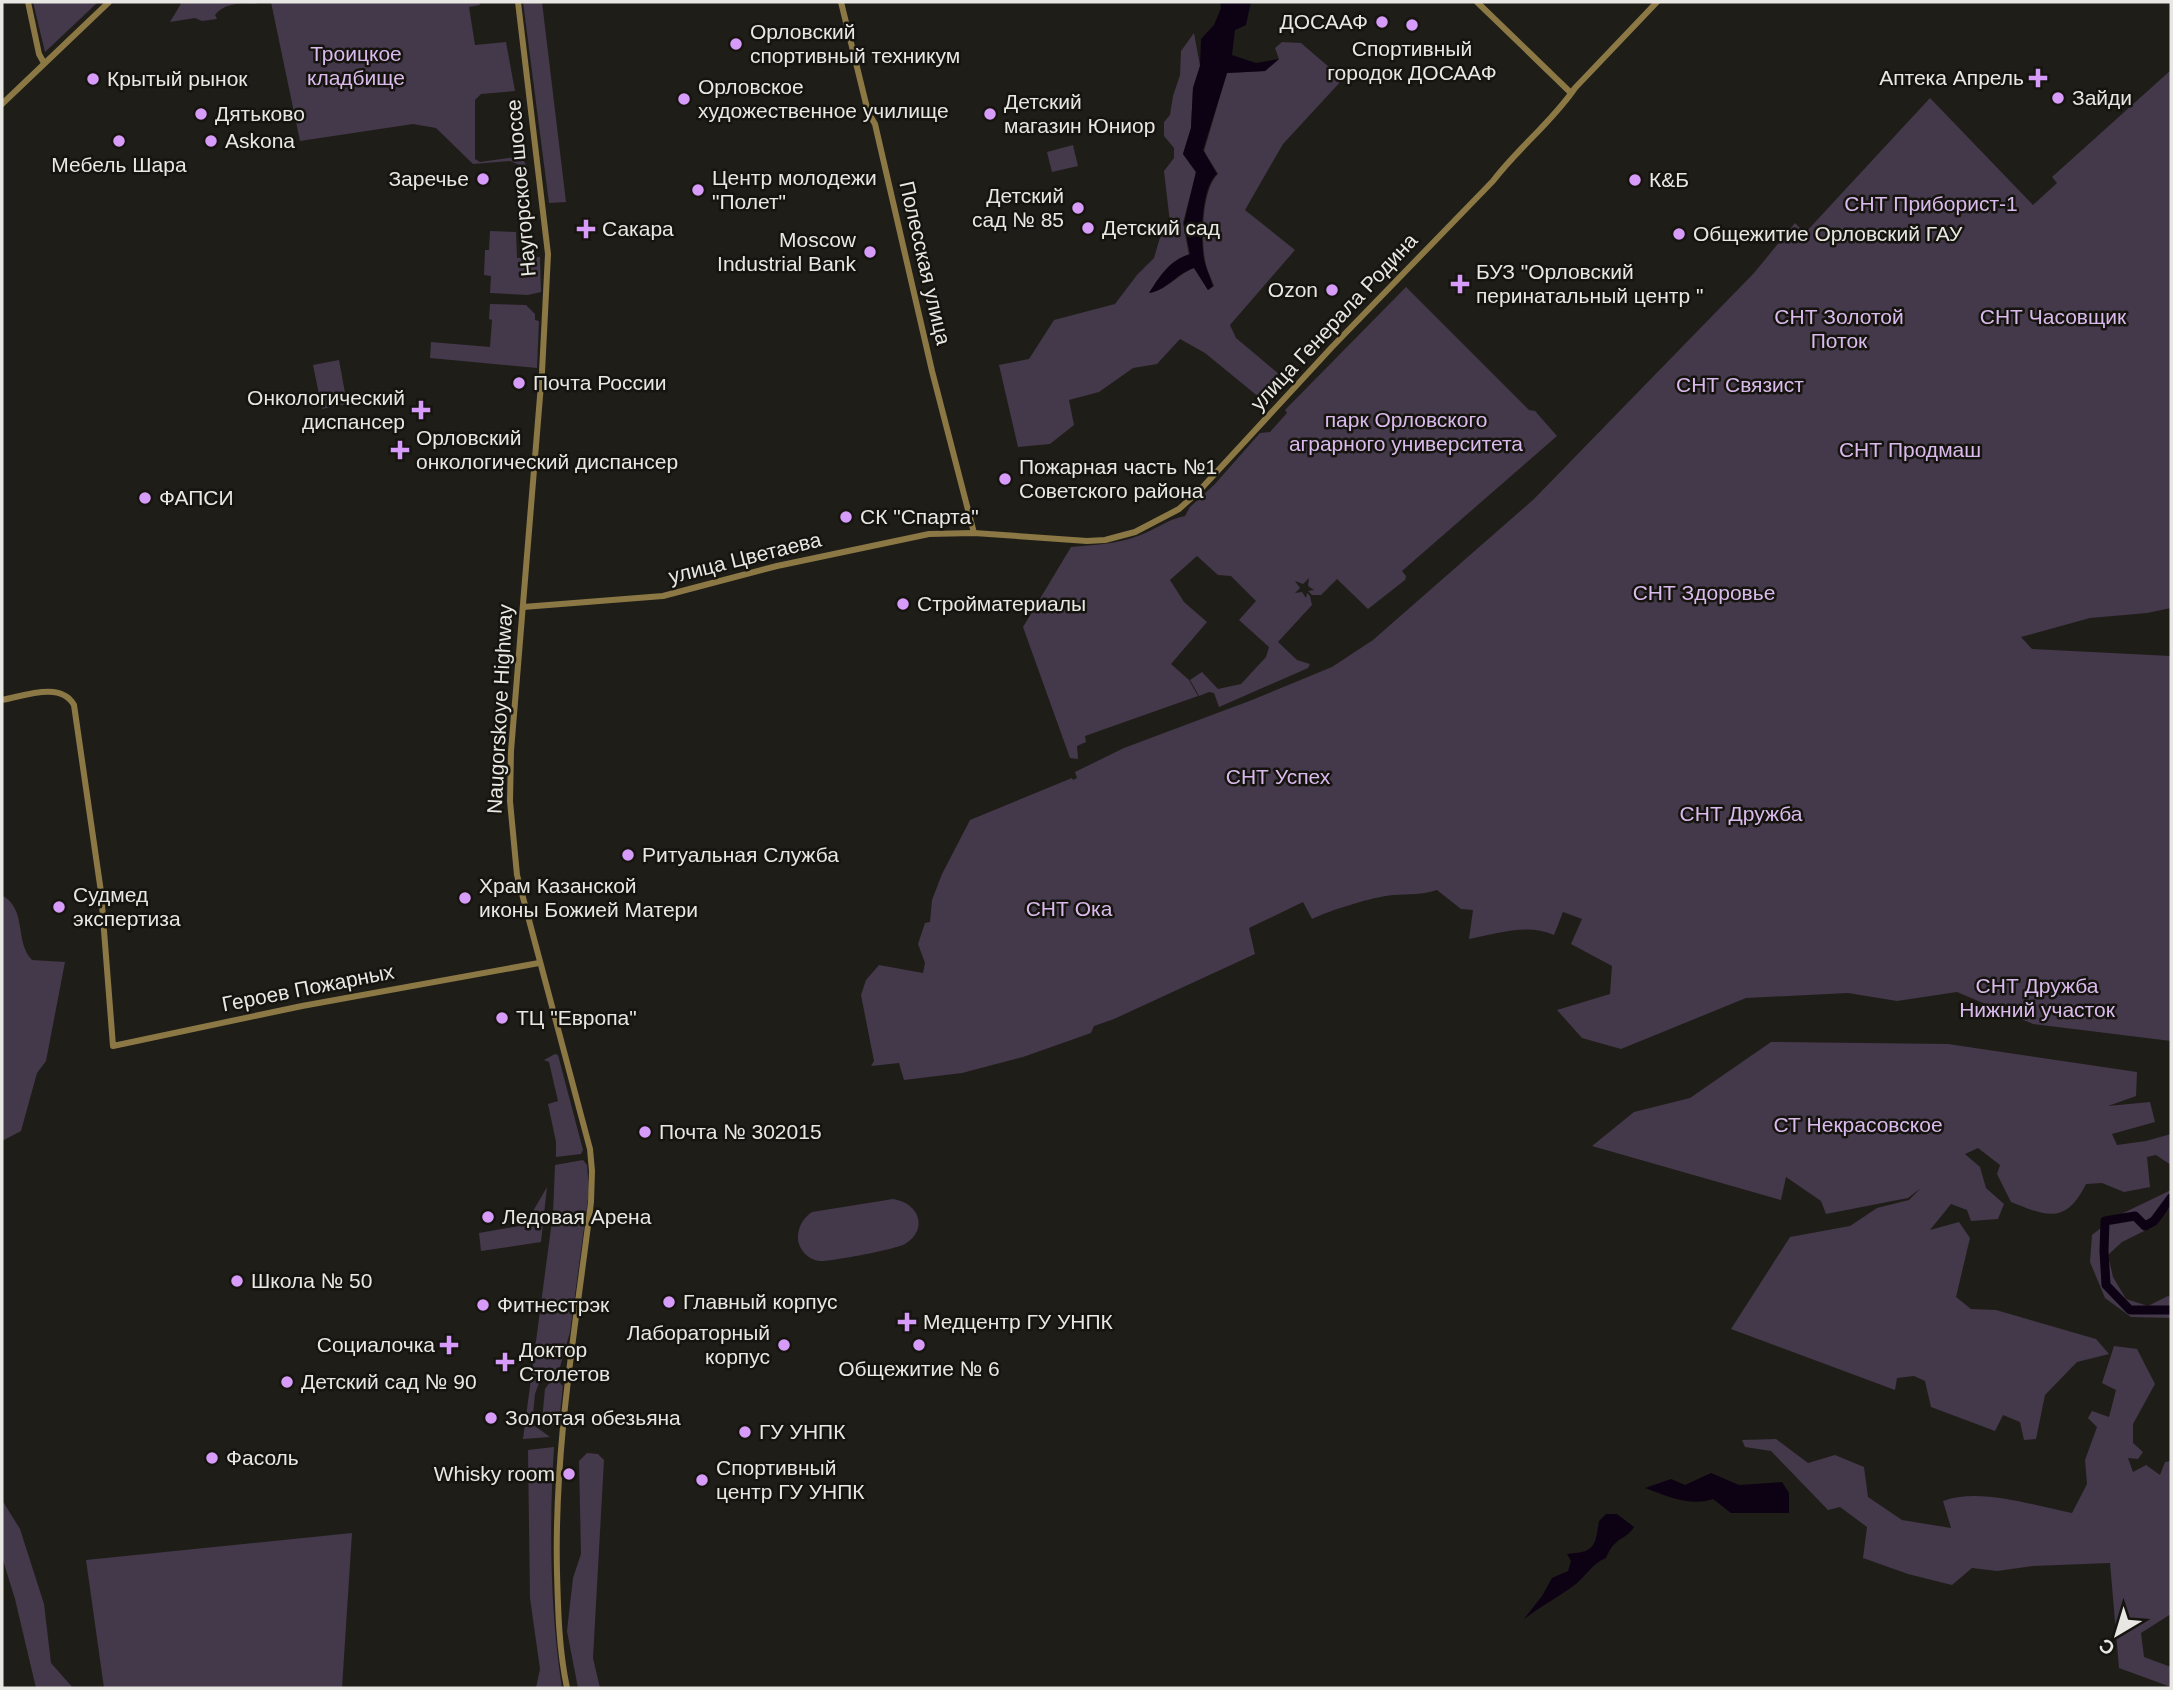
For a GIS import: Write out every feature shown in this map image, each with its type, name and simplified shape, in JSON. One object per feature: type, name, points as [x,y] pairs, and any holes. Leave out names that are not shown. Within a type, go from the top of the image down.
[{"type":"main road","points":[[28,2],[39,54],[44,63]]},
{"type":"main road","points":[[2,104],[109,2]]},
{"type":"main road","name":"Naugorskoye Highway","points":[[518,2],[548,254],[542,372],[511,751],[510,800],[517,875],[593,1171],[558,1467],[558,1629],[567,1688]]},
{"type":"main road","name":"Полесская улица","points":[[841,2],[867,112],[875,124],[932,371],[974,533]]},
{"type":"main road","points":[[1476,2],[1572,93]]},
{"type":"main road","name":"улица Генерала Родина","points":[[974,533],[1071,541],[1105,540],[1135,532],[1179,509],[1493,181],[1657,2]]},
{"type":"main road","name":"улица Цветаева","points":[[523,607],[663,596],[777,566],[877,544],[929,534],[974,533]]},
{"type":"main road","name":"Героев Пожарных","points":[[2,700],[58,691],[65,694],[74,705],[96,859],[113,1046],[302,1006],[539,963]]},
{"type":"green space","points":[[33,2],[98,2],[45,52]]},
{"type":"green space","points":[[182,2],[257,4],[229,6],[215,15],[217,19],[202,21],[195,18],[170,22]]},
{"type":"green space","name":"Троицкое кладбище","points":[[271,2],[479,2],[480,5],[469,7],[475,45],[506,42],[515,91],[481,94],[475,100],[475,159],[480,162],[522,156],[527,168],[510,161],[473,164],[436,128],[413,124],[300,141]]},
{"type":"green space","points":[[523,2],[542,2],[566,202],[549,203]]},
{"type":"green space","points":[[1194,33],[1200,66],[1193,88],[1191,128],[1183,154],[1196,172],[1183,223],[1189,255],[1176,260],[1150,293],[1162,289],[1194,268],[1208,290],[1214,286],[1206,263],[1203,227],[1209,190],[1218,174],[1204,151],[1227,73],[1265,71],[1279,59],[1275,48],[1282,42],[1301,43],[1343,79],[1283,144],[1245,210],[1295,250],[1230,325],[1236,338],[1280,375],[1260,398],[1205,353],[1180,339],[1157,364],[1133,368],[1099,392],[1069,400],[1074,425],[1050,444],[1018,447],[999,365],[1029,359],[1054,320],[1115,304],[1154,258],[1161,234],[1168,229],[1170,223],[1164,171],[1174,158],[1174,148],[1164,136],[1164,122],[1170,115],[1180,75],[1181,51]]},
{"type":"green space","points":[[2171,70],[2171,608],[2090,618],[2021,637],[2032,649],[2171,656],[2171,1041],[2033,1024],[1957,992],[1897,1001],[1848,993],[1746,998],[1621,1049],[1582,1038],[1557,1010],[1610,994],[1612,966],[1571,944],[1582,919],[1563,912],[1554,935],[1523,930],[1469,939],[1473,910],[1461,909],[1437,890],[1374,898],[1312,919],[1303,902],[1249,928],[1255,954],[1094,1026],[1091,1033],[1023,1057],[962,1073],[904,1080],[899,1063],[871,1066],[874,1061],[861,995],[866,980],[879,965],[923,973],[925,963],[918,944],[925,923],[930,922],[932,900],[942,874],[970,820],[1072,778],[1073,780],[1077,778],[1075,772],[1124,748],[1332,667],[1373,640],[1534,499],[1754,273],[1795,223],[1805,233],[1930,98],[2033,205],[2057,183],[2052,177]]},
{"type":"green space","points":[[1073,145],[1078,166],[1052,172],[1047,152]]},
{"type":"green space","points":[[490,231],[516,232],[517,258],[540,257],[541,292],[528,295],[490,293],[491,276],[484,275],[485,250],[489,250]]},
{"type":"green space","name":"парк Орловского аграрного университета","points":[[1406,287],[1529,410],[1535,411],[1557,436],[1402,571],[1406,576],[1405,580],[1368,609],[1337,579],[1321,595],[1312,595],[1308,591],[1314,590],[1308,586],[1309,578],[1303,584],[1295,581],[1300,588],[1295,593],[1302,592],[1306,598],[1307,593],[1312,605],[1278,642],[1297,660],[1310,664],[1308,668],[1219,707],[1214,693],[1199,696],[1190,680],[1202,672],[1218,689],[1241,684],[1266,657],[1269,647],[1239,620],[1256,601],[1231,576],[1218,575],[1197,556],[1170,580],[1184,602],[1207,622],[1171,664],[1189,680],[1198,696],[1085,736],[1086,742],[1077,746],[1078,759],[1070,758],[1023,627],[1071,547],[1130,539],[1185,516],[1190,507],[1214,485],[1260,433],[1270,432],[1287,413],[1285,410]]},
{"type":"green space","points":[[490,304],[526,305],[535,314],[535,320],[539,321],[537,368],[430,358],[431,342],[490,347]]},
{"type":"green space","points":[[339,360],[347,404],[322,409],[313,365]]},
{"type":"green space","points":[[2,895],[15,909],[23,944],[32,960],[65,962],[46,1061],[37,1073],[21,1131],[2,1141]]},
{"type":"green space","name":"СТ Некрасовское","points":[[1771,1042],[1948,1044],[2137,1072],[2136,1096],[2108,1106],[2150,1102],[2155,1122],[2112,1134],[2117,1145],[2171,1134],[2171,1165],[2156,1155],[2147,1157],[2150,1187],[2124,1192],[2102,1183],[2086,1184],[2079,1197],[2063,1211],[2055,1214],[2036,1211],[2011,1202],[1997,1174],[2000,1165],[1978,1148],[1965,1154],[1980,1167],[1986,1188],[2004,1204],[1998,1219],[1971,1221],[1967,1210],[1951,1204],[1930,1230],[1959,1222],[1970,1238],[1956,1297],[1971,1309],[1996,1310],[2096,1339],[2109,1354],[2077,1362],[2045,1395],[2036,1439],[2024,1440],[2020,1422],[2003,1415],[1995,1431],[1931,1407],[1925,1381],[1914,1376],[1897,1378],[1895,1390],[1731,1329],[1790,1237],[1850,1226],[1877,1208],[1909,1200],[1921,1188],[1908,1198],[1826,1214],[1821,1201],[1786,1177],[1781,1200],[1592,1146],[1634,1112],[1690,1098]]},
{"type":"green space","points":[[558,1055],[583,1150],[581,1154],[556,1157],[556,1142],[548,1104],[558,1101],[549,1062],[544,1060]]},
{"type":"green space","points":[[583,1160],[587,1165],[589,1191],[570,1332],[560,1367],[539,1383],[535,1394],[532,1424],[550,1437],[523,1439],[553,1213],[555,1165]]},
{"type":"green space","points":[[547,1187],[541,1242],[481,1251],[479,1233],[525,1225]]},
{"type":"green space","points":[[2171,1190],[2171,1208],[2159,1215],[2146,1230],[2122,1242],[2108,1255],[2113,1277],[2126,1299],[2148,1306],[2171,1297],[2171,1318],[2131,1317],[2105,1298],[2090,1262],[2092,1235],[2115,1217]]},
{"type":"green space","points":[[893,1199],[909,1206],[918,1217],[917,1231],[905,1244],[863,1255],[819,1261],[808,1256],[801,1248],[798,1240],[800,1227],[812,1212]]},
{"type":"green space","points":[[2114,1346],[2137,1349],[2155,1384],[2133,1424],[2133,1443],[2143,1452],[2138,1459],[2128,1458],[2133,1472],[2146,1465],[2160,1475],[2165,1462],[2171,1461],[2171,1614],[2141,1633],[2144,1657],[2171,1667],[2171,1687],[2119,1668],[2110,1563],[2033,1566],[1997,1571],[1972,1568],[1952,1585],[1908,1574],[1863,1558],[1867,1527],[1840,1507],[1828,1510],[1771,1451],[1745,1447],[1742,1440],[1776,1439],[1808,1463],[1835,1455],[1864,1467],[1868,1497],[1902,1520],[1951,1528],[1943,1501],[1973,1496],[2007,1499],[2072,1513],[2087,1484],[2085,1460],[2097,1427],[2088,1418],[2092,1411],[2109,1417],[2116,1390],[2102,1383]]},
{"type":"green space","points":[[558,1381],[563,1386],[559,1423],[549,1427],[542,1420],[545,1389],[550,1382]]},
{"type":"green space","points":[[554,1447],[552,1568],[562,1688],[536,1688],[540,1669],[530,1598],[528,1450]]},
{"type":"green space","points":[[587,1453],[598,1454],[604,1460],[593,1658],[600,1688],[578,1688],[567,1631],[573,1578],[581,1554],[579,1461]]},
{"type":"green space","points":[[2,1500],[20,1529],[44,1604],[51,1663],[73,1688],[36,1688],[2,1557]]},
{"type":"green space","points":[[352,1533],[342,1688],[104,1688],[86,1560]]},
{"type":"shaded area","points":[[1220,2],[1251,2],[1246,25],[1235,30],[1232,55],[1256,63],[1279,59],[1265,71],[1227,73],[1203,150],[1217,174],[1208,190],[1202,227],[1204,260],[1213,286],[1208,290],[1194,268],[1161,289],[1149,293],[1171,264],[1190,254],[1184,223],[1196,172],[1183,154],[1191,128],[1193,88],[1200,66],[1201,39],[1214,25],[1221,8]]},
{"type":"shaded area","points":[[1711,1473],[1739,1485],[1782,1482],[1789,1493],[1789,1513],[1731,1513],[1713,1499],[1687,1501],[1645,1488],[1671,1479],[1685,1485]]},
{"type":"shaded area","points":[[1606,1514],[1617,1514],[1634,1527],[1616,1542],[1606,1558],[1577,1583],[1524,1619],[1552,1578],[1568,1571],[1571,1561],[1567,1554],[1583,1552],[1592,1546],[1599,1521]]},
{"type":"waterway","points":[[2171,1198],[2154,1221],[2145,1226],[2135,1216],[2105,1221],[2104,1251],[2106,1285],[2130,1310],[2171,1310]]},
{"type":"place","name":"ДОСААФ","points":[[1382,22]]},
{"type":"place","name":"Спортивный городок ДОСААФ","points":[[1412,25]]},
{"type":"place","name":"Орловский спортивный техникум","points":[[736,44]]},
{"type":"place","name":"Аптека Апрель","points":[[2038,78]]},
{"type":"place","name":"Крытый рынок","points":[[93,79]]},
{"type":"place","name":"Зайди","points":[[2058,98]]},
{"type":"place","name":"Орловское художественное училище","points":[[684,99]]},
{"type":"place","name":"Дятьково","points":[[201,114]]},
{"type":"place","name":"Детский магазин Юниор","points":[[990,114]]},
{"type":"place","name":"Мебель Шара","points":[[119,141]]},
{"type":"place","name":"Askona","points":[[211,141]]},
{"type":"place","name":"Заречье","points":[[483,179]]},
{"type":"place","name":"К&Б","points":[[1635,180]]},
{"type":"place","name":"Центр молодежи \"Полет\"","points":[[698,190]]},
{"type":"place","name":"Детский сад № 85","points":[[1078,208]]},
{"type":"place","name":"Детский сад","points":[[1088,228]]},
{"type":"place","name":"Сакара","points":[[586,229]]},
{"type":"place","name":"Общежитие Орловский ГАУ","points":[[1679,234]]},
{"type":"place","name":"Moscow Industrial Bank","points":[[870,252]]},
{"type":"place","name":"БУЗ \"Орловский перинатальный центр \"","points":[[1460,284]]},
{"type":"place","name":"Ozon","points":[[1332,290]]},
{"type":"place","name":"Почта России","points":[[519,383]]},
{"type":"place","name":"Онкологический диспансер","points":[[421,410]]},
{"type":"place","name":"Орловский онкологический диспансер","points":[[400,450]]},
{"type":"place","name":"Пожарная часть №1 Советского района","points":[[1005,479]]},
{"type":"place","name":"ФАПСИ","points":[[145,498]]},
{"type":"place","name":"СК \"Спарта\"","points":[[846,517]]},
{"type":"place","name":"Стройматериалы","points":[[903,604]]},
{"type":"place","name":"Ритуальная Служба","points":[[628,855]]},
{"type":"place","name":"Храм Казанской иконы Божией Матери","points":[[465,898]]},
{"type":"place","name":"Судмед экспертиза","points":[[59,907]]},
{"type":"place","name":"ТЦ \"Европа\"","points":[[502,1018]]},
{"type":"place","name":"Почта № 302015","points":[[645,1132]]},
{"type":"place","name":"Ледовая Арена","points":[[488,1217]]},
{"type":"place","name":"Школа № 50","points":[[237,1281]]},
{"type":"place","name":"Главный корпус","points":[[669,1302]]},
{"type":"place","name":"Фитнестрэк","points":[[483,1305]]},
{"type":"place","name":"Медцентр ГУ УНПК","points":[[907,1322]]},
{"type":"place","name":"Социалочка","points":[[449,1345]]},
{"type":"place","name":"Лабораторный корпус","points":[[784,1345]]},
{"type":"place","name":"Общежитие № 6","points":[[919,1345]]},
{"type":"place","name":"Доктор Столетов","points":[[505,1362]]},
{"type":"place","name":"Детский сад № 90","points":[[287,1382]]},
{"type":"place","name":"Золотая обезьяна","points":[[491,1418]]},
{"type":"place","name":"ГУ УНПК","points":[[745,1432]]},
{"type":"place","name":"Фасоль","points":[[212,1458]]},
{"type":"place","name":"Whisky room","points":[[569,1474]]},
{"type":"place","name":"Спортивный центр ГУ УНПК","points":[[702,1480]]},
{"type":"park label","name":"СНТ Приборист-1","points":[[1931,204]]},
{"type":"park label","name":"СНТ Часовщик","points":[[2053,317]]},
{"type":"park label","name":"СНТ Золотой Поток","points":[[1839,329]]},
{"type":"park label","name":"СНТ Связист","points":[[1740,385]]},
{"type":"park label","name":"СНТ Продмаш","points":[[1910,450]]},
{"type":"park label","name":"СНТ Здоровье","points":[[1704,593]]},
{"type":"park label","name":"СНТ Успех","points":[[1278,777]]},
{"type":"park label","name":"СНТ Дружба","points":[[1741,814]]},
{"type":"park label","name":"СНТ Ока","points":[[1069,909]]},
{"type":"park label","name":"СНТ Дружба Нижний участок","points":[[2037,998]]}]
